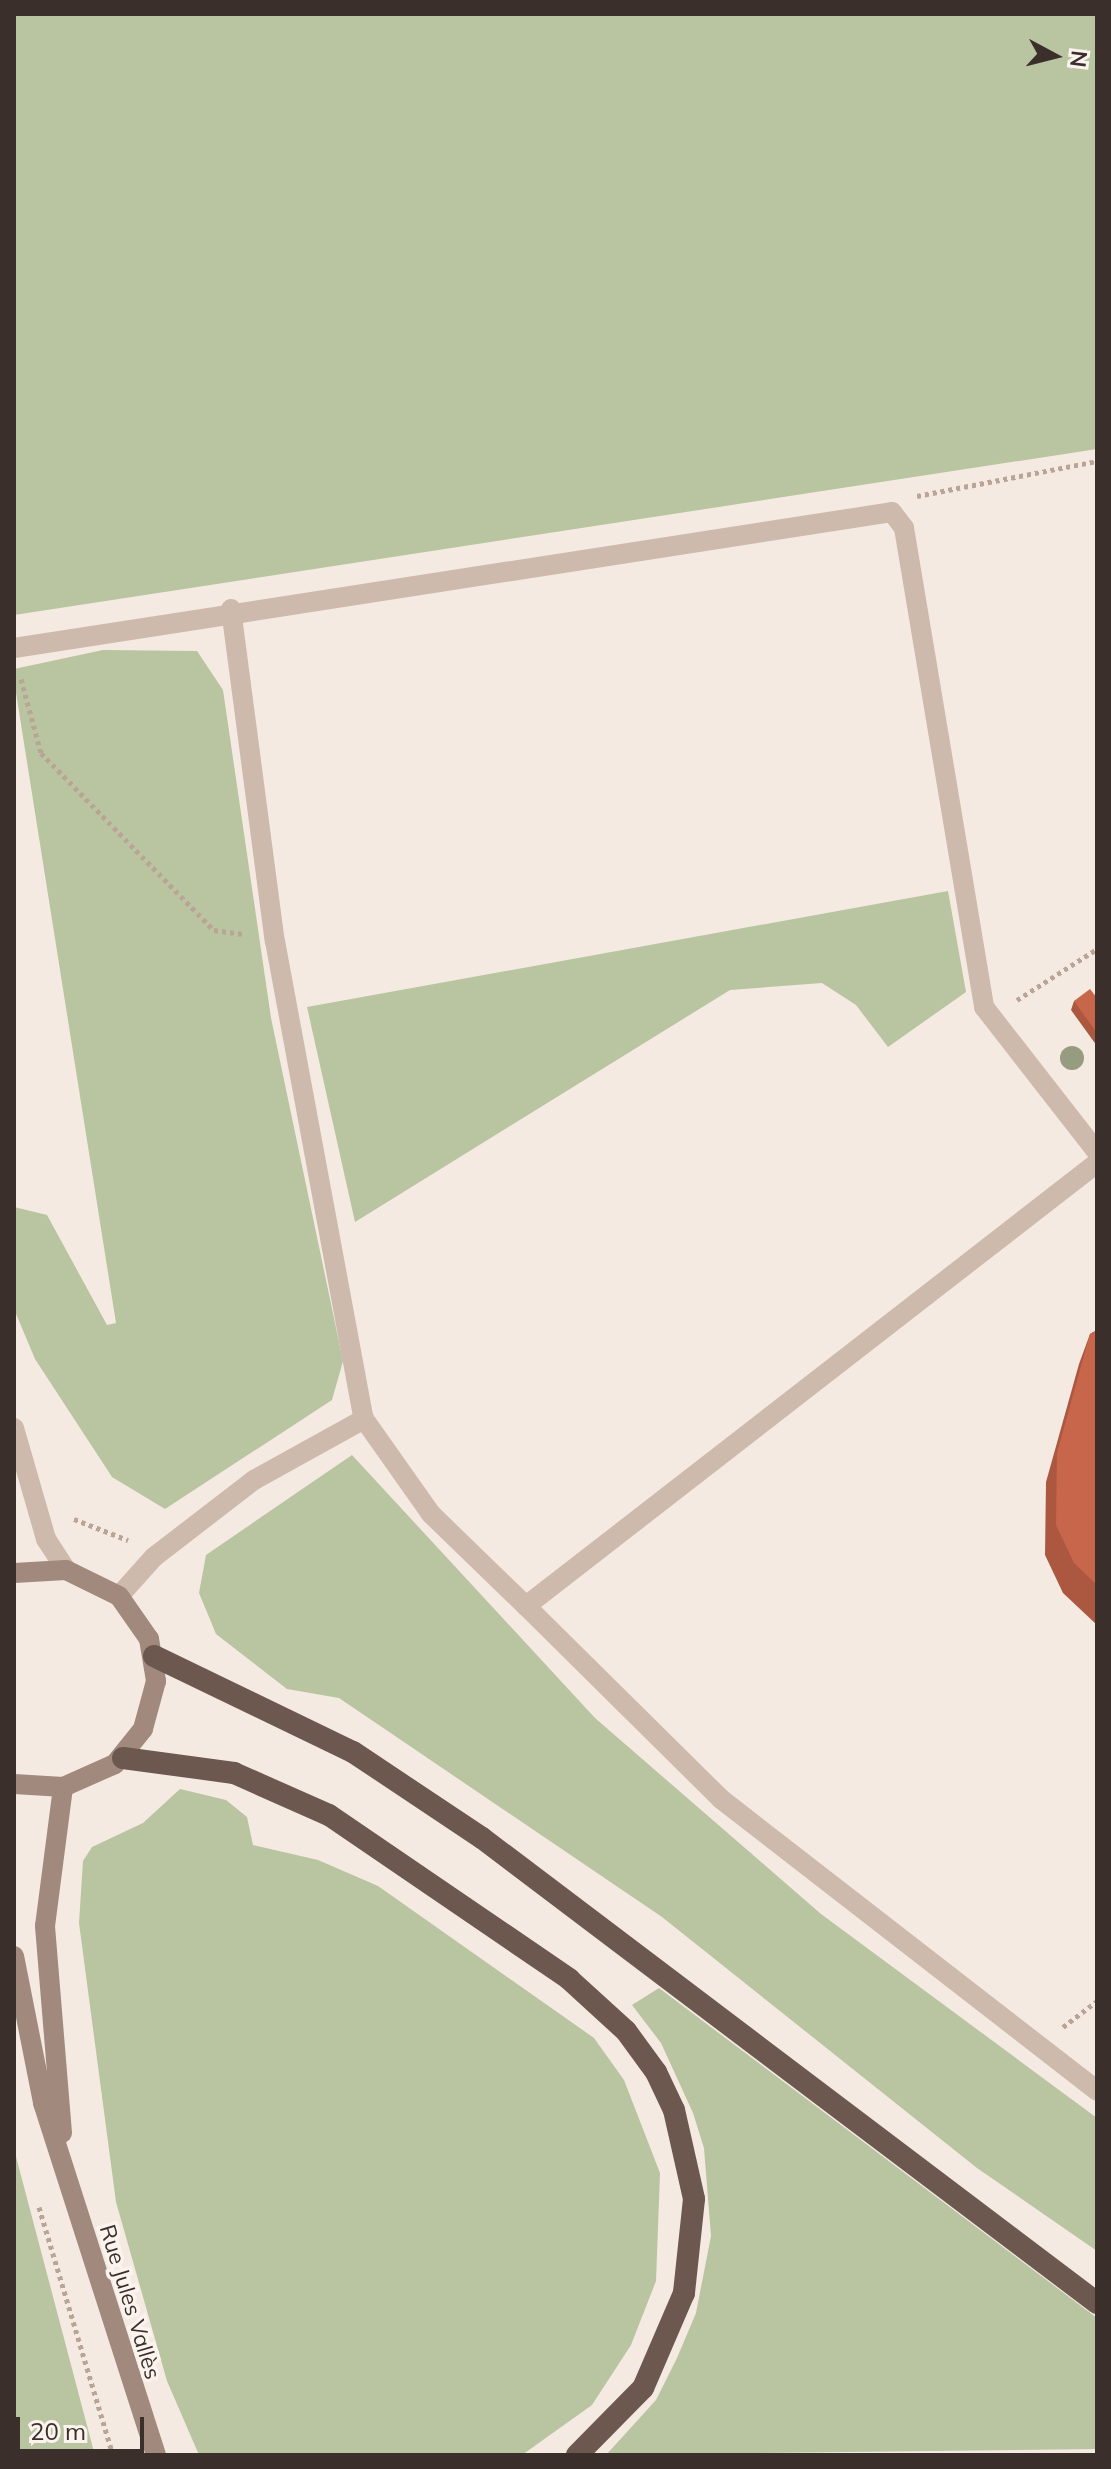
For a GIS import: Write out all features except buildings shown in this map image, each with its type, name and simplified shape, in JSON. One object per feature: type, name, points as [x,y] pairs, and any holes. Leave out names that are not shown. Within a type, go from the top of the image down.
[{"type":"highway","points":[[154,1656],[353,1752],[482,1838],[1097,2303]]},
{"type":"highway","points":[[123,1758],[234,1773],[329,1815],[569,1979],[626,2031],[656,2072],[674,2110],[694,2199],[684,2293],[643,2388],[577,2455]]},
{"type":"main road","points":[[14,1573],[66,1570],[119,1596],[154,1656],[152,1706],[123,1758],[63,1787],[14,1784]]},
{"type":"main road","name":"Rue Jules Vallès","points":[[63,1787],[45,1926],[64,2161]]},
{"type":"main road","name":"Rue Jules Vallès","points":[[14,1956],[27,2046],[144,2428],[156,2455]]},
{"type":"street","points":[[16,655],[231,609],[892,512],[904,528],[989,1018],[1097,1152]]},
{"type":"street","points":[[231,609],[275,941],[364,1419],[431,1514],[721,1799],[1097,2091]]},
{"type":"street","points":[[526,1606],[1097,1163]]},
{"type":"street","points":[[119,1596],[154,1557],[254,1480],[364,1419]]},
{"type":"street","points":[[14,1428],[38,1514],[66,1570]]},
{"type":"path","points":[[892,512],[920,494],[1097,461]]},
{"type":"path","points":[[16,655],[41,753],[214,930],[275,941]]},
{"type":"path","points":[[989,1018],[1097,949]]},
{"type":"path","points":[[38,1514],[97,1525],[154,1557]]},
{"type":"path","points":[[37,2198],[113,2455]]},
{"type":"green space","points":[[14,14],[1097,14],[1097,449],[14,615]]},
{"type":"green space","points":[[103,650],[197,651],[223,690],[271,1018],[343,1361],[332,1400],[165,1509],[112,1477],[35,1359],[14,1309],[14,1207],[47,1215],[107,1325],[116,1323],[14,680],[14,669]]},
{"type":"green space","points":[[948,891],[966,992],[888,1047],[856,1005],[822,983],[730,990],[355,1222],[307,1007]]},
{"type":"green space","points":[[352,1455],[595,1718],[821,1914],[1097,2118],[1097,2251],[977,2168],[662,1917],[339,1698],[287,1689],[216,1634],[199,1593],[206,1555]]},
{"type":"green space","points":[[180,1789],[226,1800],[247,1817],[253,1845],[318,1860],[378,1886],[594,2038],[624,2080],[660,2173],[656,2281],[631,2345],[592,2405],[522,2455],[199,2455],[167,2381],[116,2202],[79,1923],[83,1861],[92,1847],[143,1823]]},
{"type":"green space","points":[[659,1988],[1097,2318],[1097,2449],[606,2455],[656,2400],[677,2358],[696,2313],[711,2236],[704,2148],[693,2113],[661,2043],[632,2005]]},
{"type":"green space","points":[[14,2149],[94,2452],[94,2455],[14,2455]]}]
